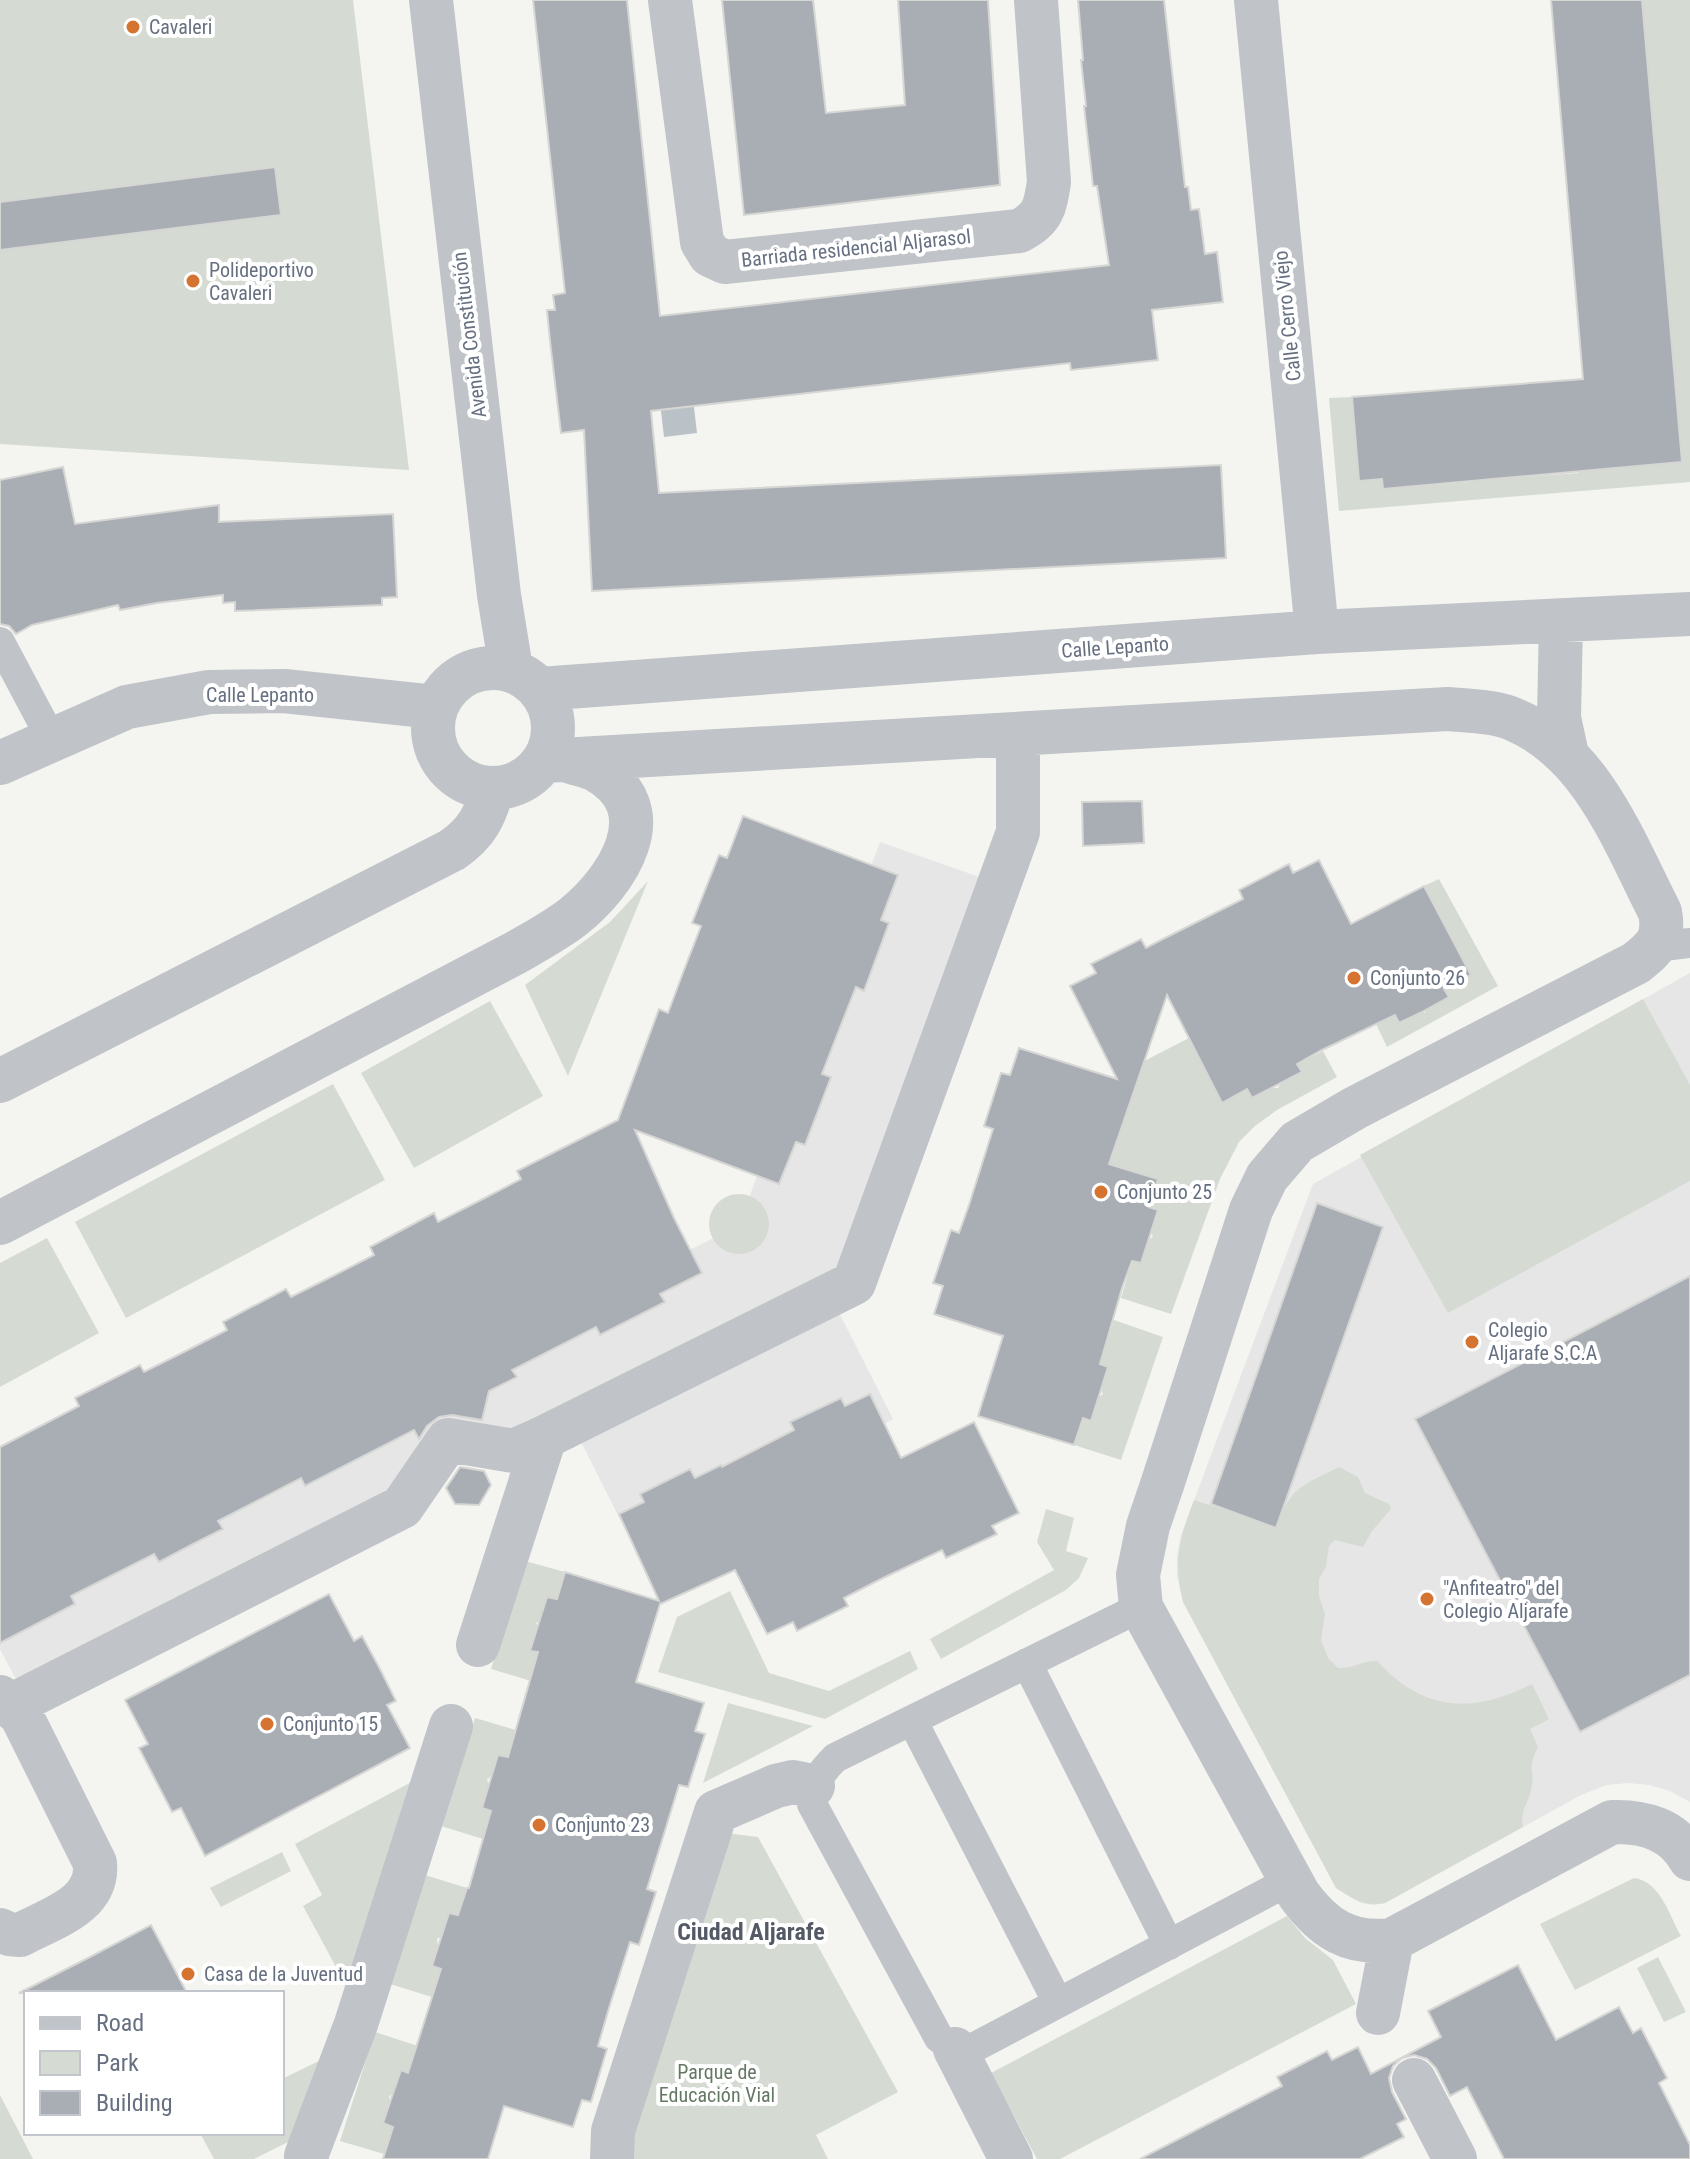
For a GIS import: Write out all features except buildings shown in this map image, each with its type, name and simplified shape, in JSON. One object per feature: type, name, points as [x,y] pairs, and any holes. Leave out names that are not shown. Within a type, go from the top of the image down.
[{"type":"street","name":"Avenida Constitución","points":[[431,0],[499,595],[525,679]]},
{"type":"street","name":"Barriada residencial Aljarasol","points":[[670,0],[702,242],[710,255],[725,262],[1019,231],[1035,223],[1045,204],[1049,182],[1036,0]]},
{"type":"street","name":"Calle Cerro Viejo","points":[[1256,0],[1317,632]]},
{"type":"street","name":"Calle Lepanto","points":[[525,679],[1317,632],[1690,614]]},
{"type":"street","points":[[1561,622],[1559,718],[1567,755]]},
{"type":"street","points":[[555,761],[552,712],[525,679],[480,668],[452,682],[435,707],[432,734],[442,760],[459,778],[493,788],[506,787],[528,778],[555,761],[1448,709],[1481,712],[1514,720],[1543,736],[1567,755],[1599,795],[1660,912],[1673,945],[1355,1108],[1297,1142],[1267,1177],[1251,1210],[1148,1526],[1138,1575],[1141,1607],[1291,1880],[1310,1909],[1326,1926],[1351,1938],[1375,1942],[1392,1940],[1612,1822],[1654,1826],[1671,1837],[1690,1859]]},
{"type":"street","name":"Calle Lepanto","points":[[0,763],[127,707],[209,692],[284,691],[435,707]]},
{"type":"street","points":[[0,1930],[20,1935],[83,1901],[96,1877],[95,1863],[21,1715],[6,1701],[402,1507],[448,1440],[514,1451],[854,1283],[1018,832],[1018,735]]},
{"type":"street","points":[[0,1223],[505,959],[574,916],[613,873],[630,843],[633,830],[629,808],[616,786],[596,770],[555,761]]},
{"type":"street","points":[[0,1081],[452,850],[479,828],[493,788]]},
{"type":"street","points":[[478,1645],[545,1437]]},
{"type":"street","points":[[307,2159],[356,2024],[451,1726]]},
{"type":"street","points":[[612,2159],[613,2131],[716,1812],[776,1786],[793,1782],[813,1786]]},
{"type":"street","points":[[1378,2013],[1392,1940]]},
{"type":"street","points":[[955,2049],[1011,2159]]},
{"type":"street","points":[[1414,2080],[1455,2159]]},
{"type":"lane","points":[[0,642],[52,740]]},
{"type":"lane","points":[[1141,1607],[835,1758],[821,1771],[813,1786],[812,1804],[939,2038],[955,2049],[973,2048],[1291,1880]]},
{"type":"lane","points":[[1027,1663],[1169,1945]]},
{"type":"lane","points":[[912,1720],[1058,2003]]},
{"type":"shaded area","points":[[690,373],[697,433],[664,437],[657,377]]},
{"type":"shaded area","points":[[880,842],[999,884],[830,1295],[893,1419],[636,1551],[572,1424],[449,1440],[402,1507],[26,1698],[0,1649],[0,1600],[739,1225]]},
{"type":"shaded area","name":"Colegio Aljarafe S.C.A","points":[[1690,973],[1690,1802],[1670,1791],[1649,1785],[1607,1785],[1581,1795],[1385,1903],[1361,1903],[1336,1888],[1183,1602],[1177,1576],[1181,1535],[1313,1184]]},
{"type":"green space","name":"Polideportivo Cavaleri","points":[[0,0],[353,0],[409,470],[0,444]]},
{"type":"green space","points":[[1642,0],[1690,0],[1690,482],[1339,511],[1329,398],[1352,397],[1359,481],[1382,479],[1383,489],[1471,482],[1509,469],[1510,478],[1579,473],[1578,464],[1640,466],[1681,462]]},
{"type":"green space","points":[[1439,879],[1498,986],[1387,1047],[1376,1024],[1394,1014],[1399,1022],[1421,1011],[1425,1013],[1449,997],[1444,989],[1470,975],[1424,886]]},
{"type":"green space","points":[[648,881],[568,1076],[525,985],[610,922]]},
{"type":"green space","points":[[1643,999],[1690,1085],[1690,1181],[1448,1313],[1360,1155]]},
{"type":"green space","points":[[490,1001],[543,1096],[414,1168],[361,1073]]},
{"type":"green space","points":[[1189,1038],[1222,1102],[1247,1089],[1278,1088],[1302,1073],[1297,1064],[1323,1051],[1337,1077],[1277,1110],[1239,1142],[1220,1179],[1171,1314],[1121,1298],[1132,1261],[1141,1263],[1149,1239],[1153,1237],[1151,1233],[1158,1210],[1149,1207],[1089,1158],[1115,1076]]},
{"type":"green space","points":[[333,1084],[385,1180],[126,1318],[75,1222]]},
{"type":"green space","points":[[739,1194],[760,1203],[769,1224],[760,1245],[739,1254],[718,1245],[709,1224],[718,1203]]},
{"type":"green space","points":[[47,1238],[99,1333],[0,1387],[0,1263]]},
{"type":"green space","points":[[1114,1320],[1163,1337],[1121,1460],[1074,1445],[1083,1418],[1091,1420],[1103,1394],[1101,1390],[1108,1368],[1100,1364]]},
{"type":"green space","points":[[1339,1467],[1358,1477],[1365,1493],[1389,1504],[1391,1509],[1363,1547],[1335,1540],[1329,1546],[1326,1567],[1319,1579],[1319,1596],[1325,1614],[1321,1640],[1328,1658],[1338,1668],[1377,1661],[1413,1690],[1431,1699],[1450,1703],[1489,1700],[1532,1684],[1549,1719],[1530,1729],[1538,1747],[1532,1765],[1530,1795],[1523,1811],[1523,1827],[1378,1904],[1359,1901],[1336,1888],[1183,1602],[1178,1573],[1181,1539],[1194,1500],[1276,1527],[1287,1503],[1299,1489]]},
{"type":"green space","points":[[1046,1509],[1074,1518],[1066,1551],[1088,1558],[1079,1578],[1066,1590],[941,1659],[930,1639],[1054,1570],[1037,1542]]},
{"type":"green space","points":[[525,1561],[565,1572],[557,1599],[547,1597],[536,1623],[538,1627],[530,1650],[539,1653],[531,1681],[491,1669]]},
{"type":"green space","points":[[730,1591],[769,1673],[829,1691],[910,1651],[918,1669],[825,1719],[658,1672],[677,1617]]},
{"type":"green space","points":[[728,1703],[813,1726],[703,1783]]},
{"type":"green space","points":[[475,1718],[516,1730],[508,1757],[487,1780],[489,1785],[482,1808],[491,1811],[483,1839],[441,1826]]},
{"type":"green space","points":[[421,1777],[349,1991],[303,1906],[322,1895],[295,1844]]},
{"type":"green space","name":"Parque de Educación Vial","points":[[710,1831],[758,1837],[898,2092],[816,2135],[828,2159],[612,2159]]},
{"type":"green space","points":[[282,1852],[291,1871],[221,1907],[210,1888]]},
{"type":"green space","points":[[425,1875],[467,1888],[458,1915],[449,1913],[441,1937],[437,1939],[441,1969],[432,1997],[390,1984]]},
{"type":"green space","points":[[1634,1878],[1658,1893],[1681,1936],[1575,1990],[1540,1924]]},
{"type":"green space","points":[[1287,1916],[1305,1938],[1333,1960],[1356,2004],[1060,2159],[1037,2159],[991,2073]]},
{"type":"green space","points":[[1658,1957],[1686,2012],[1664,2022],[1637,1968]]},
{"type":"green space","points":[[375,2032],[418,2046],[409,2073],[401,2070],[393,2094],[389,2096],[393,2127],[384,2154],[340,2141]]},
{"type":"green space","points":[[325,2058],[292,2140],[254,2159],[214,2159],[201,2135],[284,2135],[284,2078]]},
{"type":"green space","points":[[0,2095],[33,2159],[0,2159]]},
{"type":"place","name":"Cavaleri","points":[[133,27]]},
{"type":"place","name":"Polideportivo Cavaleri","points":[[193,281]]},
{"type":"place","name":"Conjunto 26","points":[[1354,978]]},
{"type":"place","name":"Conjunto 25","points":[[1101,1192]]},
{"type":"place","name":"Colegio Aljarafe S.C.A","points":[[1472,1342]]},
{"type":"place","name":"\"Anfiteatro\" del Colegio Aljarafe","points":[[1427,1599]]},
{"type":"place","name":"Conjunto 15","points":[[267,1724]]},
{"type":"place","name":"Conjunto 23","points":[[539,1825]]},
{"type":"place","name":"Casa de la Juventud","points":[[188,1974]]},
{"type":"district","name":"Ciudad Aljarafe","points":[[751,1932]]}]
